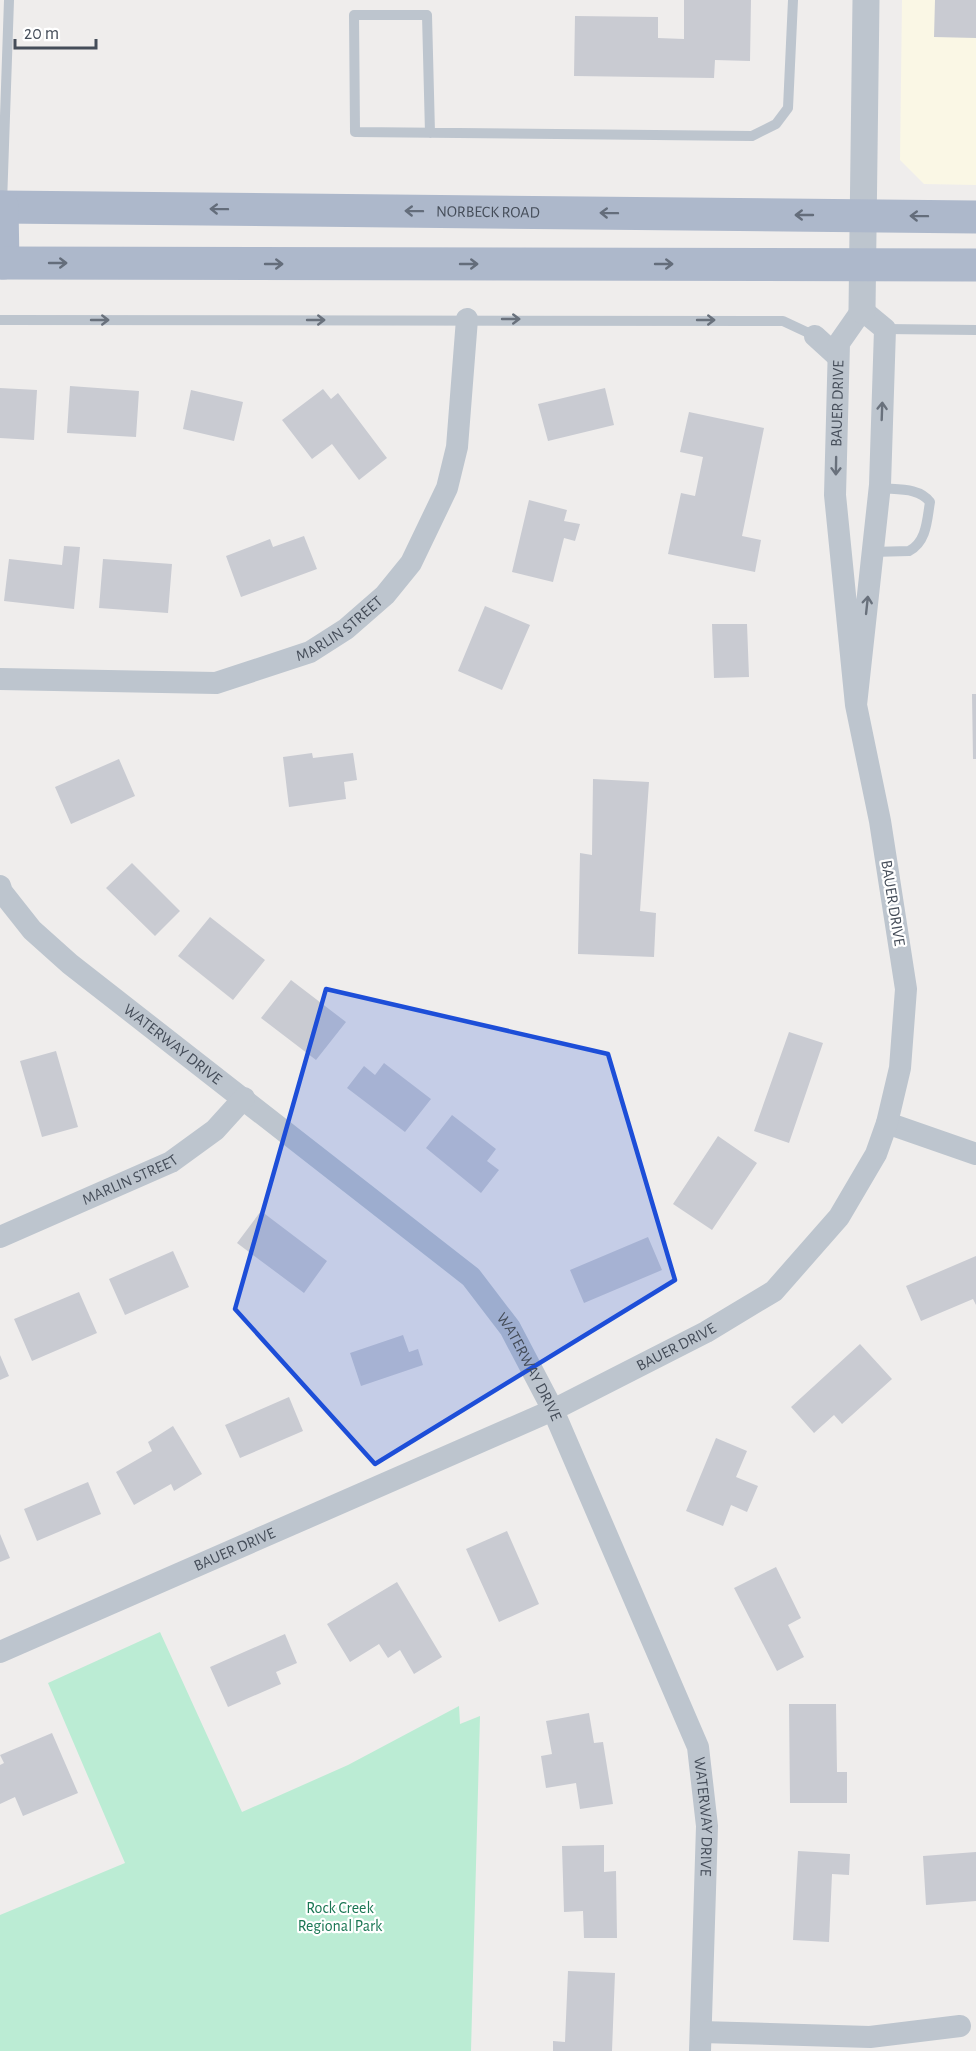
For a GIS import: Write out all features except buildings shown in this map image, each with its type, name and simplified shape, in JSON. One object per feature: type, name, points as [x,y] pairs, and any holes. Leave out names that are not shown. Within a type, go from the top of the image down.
[{"type":"main road","name":"NORBECK ROAD","points":[[1,207],[976,217]]},
{"type":"main road","points":[[1,207],[2,263],[976,264]]},
{"type":"street","points":[[866,0],[862,310],[885,329]]},
{"type":"street","name":"BAUER DRIVE","points":[[0,1652],[553,1410],[706,1332],[774,1291],[839,1217],[876,1154],[887,1123],[900,1068],[906,989],[880,821],[856,705],[835,495],[839,343],[862,310]]},
{"type":"street","name":"MARLIN STREET","points":[[0,679],[216,682],[310,652],[346,629],[385,595],[411,563],[447,488],[457,447],[467,319]]},
{"type":"street","name":"BAUER DRIVE","points":[[856,705],[879,488],[885,329]]},
{"type":"street","points":[[815,336],[838,357]]},
{"type":"street","name":"WATERWAY DRIVE","points":[[0,886],[2,892],[32,930],[70,964],[471,1277],[510,1328],[553,1410],[698,1747],[707,1826],[700,2042]]},
{"type":"street","name":"MARLIN STREET","points":[[0,1237],[171,1162],[214,1130],[244,1098]]},
{"type":"street","points":[[887,1123],[976,1154]]},
{"type":"street","points":[[700,2042],[870,2037],[960,2026]]},
{"type":"lane","points":[[1,207],[9,0]]},
{"type":"lane","points":[[430,133],[427,15],[354,15],[355,132],[430,133],[752,136],[776,124],[788,108],[793,0]]},
{"type":"lane","points":[[0,320],[783,321],[815,336]]},
{"type":"lane","points":[[885,329],[976,330]]},
{"type":"lane","points":[[872,552],[914,549],[926,530],[930,502],[916,491],[879,488]]},
{"type":"highlighted area","points":[[326,989],[608,1054],[675,1280],[375,1464],[235,1309]]},
{"type":"shaded area","points":[[902,0],[976,0],[976,185],[924,184],[900,160]]},
{"type":"green space","name":"Rock Creek Regional Park","points":[[160,1632],[242,1812],[348,1765],[459,1706],[460,1724],[480,1716],[471,2051],[0,2051],[0,1915],[125,1863],[48,1683]]}]
